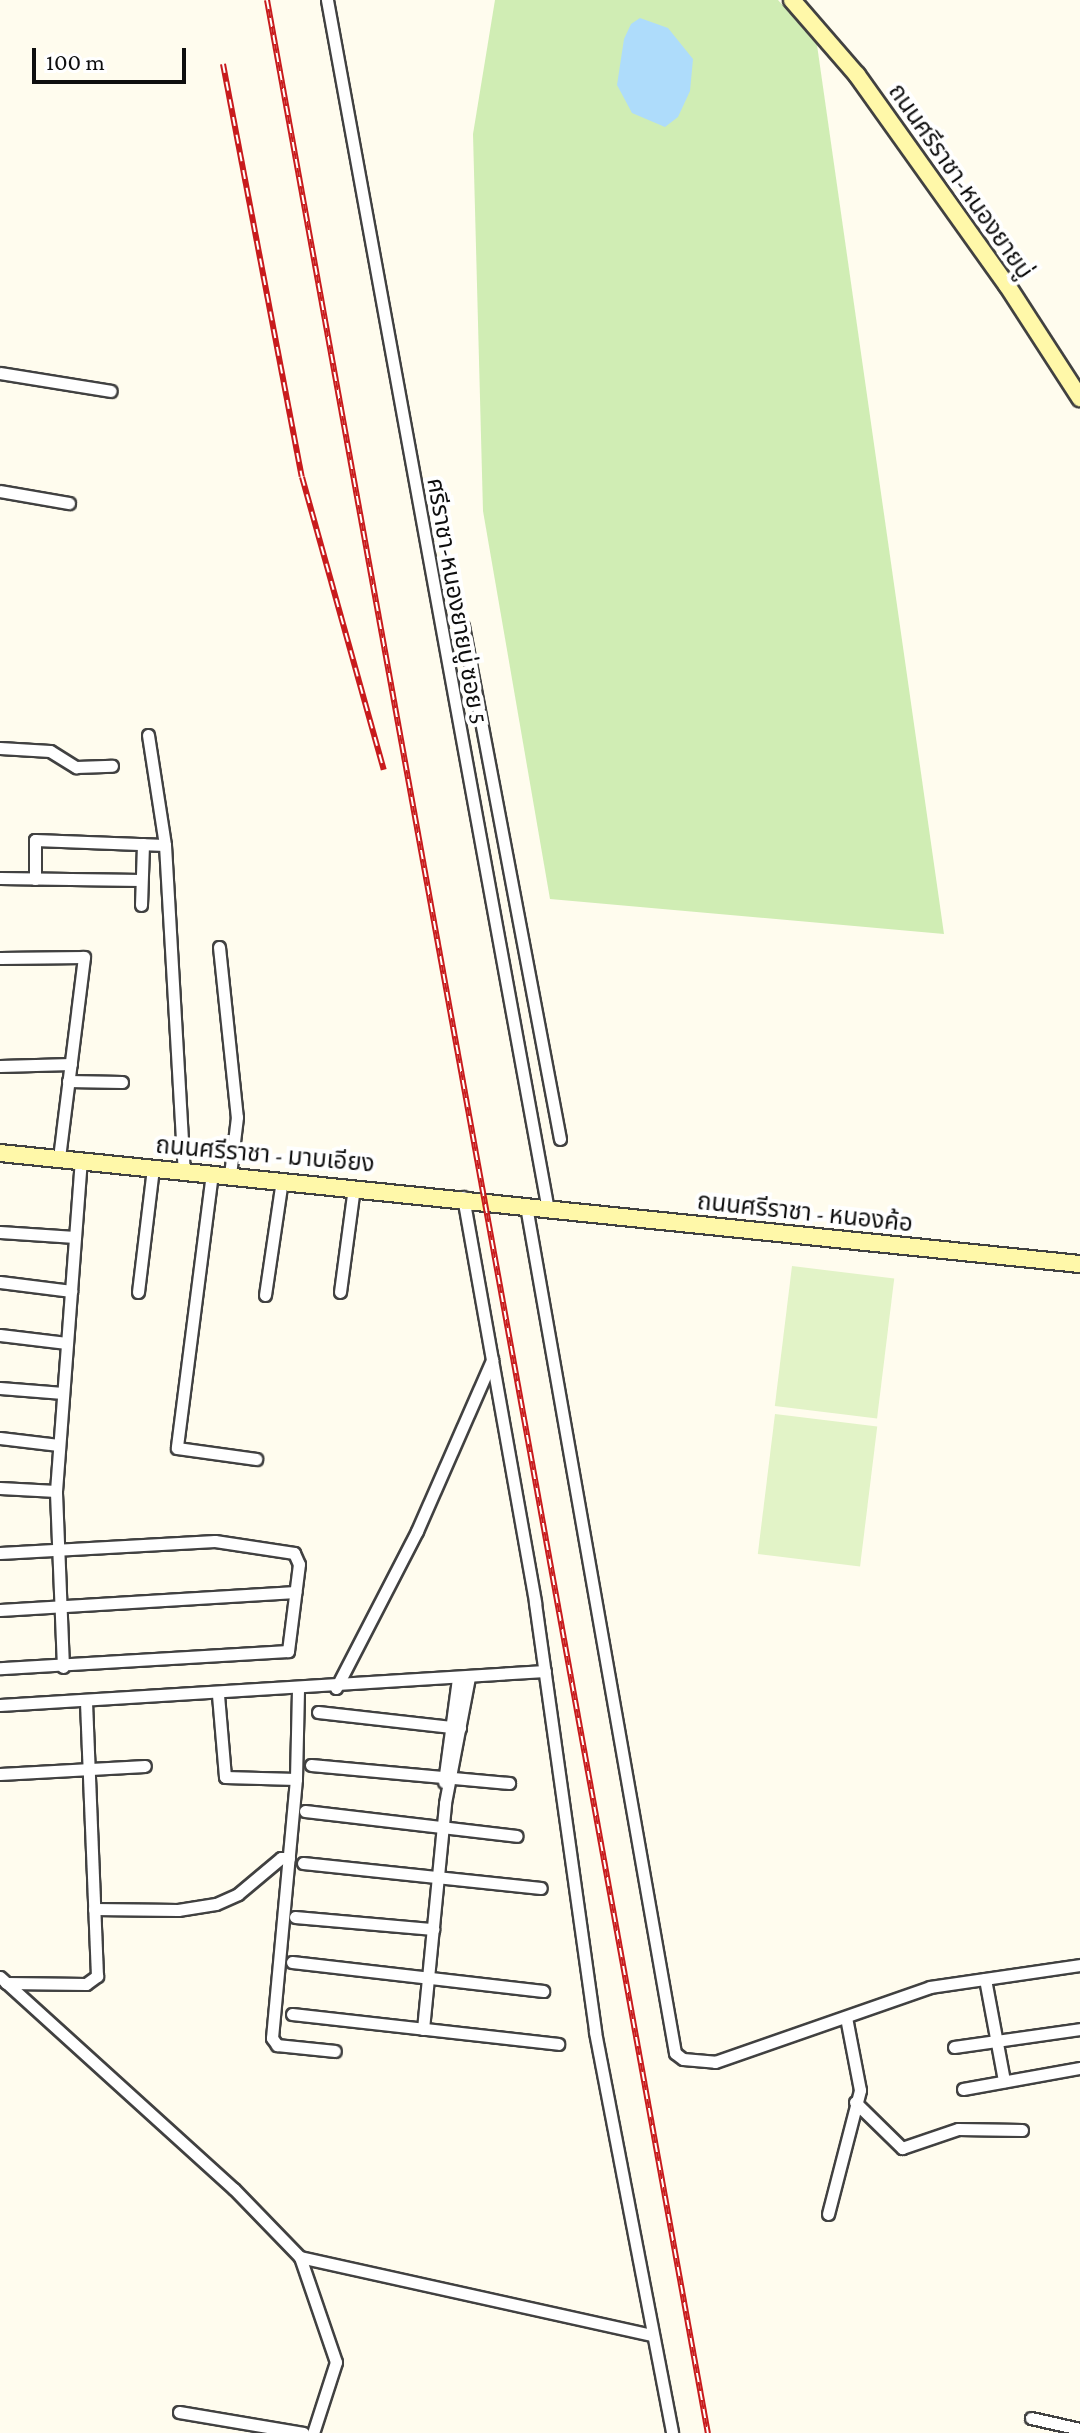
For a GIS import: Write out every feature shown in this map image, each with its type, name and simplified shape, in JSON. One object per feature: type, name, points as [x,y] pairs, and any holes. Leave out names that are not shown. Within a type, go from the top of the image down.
[{"type":"main road","name":"ถนนศรีราชา-หนองยายบู่","points":[[792,0],[857,75],[1007,285],[1080,398]]},
{"type":"main road","name":"ถนนศรีราชา - มาบเอียง","points":[[0,1153],[463,1197],[526,1206]]},
{"type":"main road","name":"ถนนศรีราชา - หนองค้อ","points":[[526,1206],[1080,1264]]},
{"type":"street","name":"ศรีราชา-หนองยายบู่ ซอย 5","points":[[327,0],[548,1210]]},
{"type":"street","points":[[0,373],[111,391]]},
{"type":"street","points":[[0,491],[69,503]]},
{"type":"street","points":[[463,626],[560,1139]]},
{"type":"street","points":[[148,735],[165,845],[184,1171]]},
{"type":"street","points":[[0,748],[50,751],[76,767],[112,766]]},
{"type":"street","points":[[35,879],[35,840],[165,845]]},
{"type":"street","points":[[141,905],[143,844]]},
{"type":"street","points":[[0,878],[141,880]]},
{"type":"street","points":[[219,947],[237,1117],[230,1175]]},
{"type":"street","points":[[0,958],[84,957],[59,1159]]},
{"type":"street","points":[[505,980],[528,977]]},
{"type":"street","points":[[0,1066],[71,1064]]},
{"type":"street","points":[[68,1081],[122,1082]]},
{"type":"street","points":[[63,1667],[56,1491],[81,1161]]},
{"type":"street","points":[[138,1292],[153,1168]]},
{"type":"street","points":[[212,1173],[177,1448],[256,1459]]},
{"type":"street","points":[[265,1295],[282,1180]]},
{"type":"street","points":[[340,1292],[354,1187]]},
{"type":"street","points":[[463,1197],[545,1671],[595,2032],[672,2433]]},
{"type":"street","points":[[526,1206],[675,2053],[683,2059],[715,2062],[930,1987],[1080,1965]]},
{"type":"street","points":[[0,1232],[75,1237]]},
{"type":"street","points":[[0,1282],[71,1291]]},
{"type":"street","points":[[0,1335],[67,1343]]},
{"type":"street","points":[[336,1688],[417,1531],[492,1360]]},
{"type":"street","points":[[0,1388],[63,1393]]},
{"type":"street","points":[[0,1438],[59,1445]]},
{"type":"street","points":[[0,1488],[56,1491]]},
{"type":"street","points":[[0,1553],[215,1541],[294,1553],[299,1564],[288,1651],[63,1667],[0,1668]]},
{"type":"street","points":[[0,1610],[295,1592]]},
{"type":"street","points":[[0,1705],[336,1688],[545,1671]]},
{"type":"street","points":[[423,2029],[448,1776],[463,1678]]},
{"type":"street","points":[[298,1690],[296,1779],[272,2038],[277,2045],[335,2051]]},
{"type":"street","points":[[218,1695],[225,1777],[234,1781],[296,1779]]},
{"type":"street","points":[[3,1980],[93,1982],[94,1909],[86,1701]]},
{"type":"street","points":[[318,1712],[455,1727]]},
{"type":"street","points":[[311,1765],[509,1783]]},
{"type":"street","points":[[0,1774],[145,1766]]},
{"type":"street","points":[[305,1811],[517,1836]]},
{"type":"street","points":[[94,1909],[178,1910],[216,1904],[238,1894],[281,1858],[289,1858]]},
{"type":"street","points":[[303,1863],[541,1888]]},
{"type":"street","points":[[295,1917],[433,1929]]},
{"type":"street","points":[[292,1962],[543,1991]]},
{"type":"street","points":[[985,1979],[1004,2081]]},
{"type":"street","points":[[3,1980],[234,2189],[300,2257],[336,2362],[313,2433]]},
{"type":"street","points":[[292,2014],[558,2044]]},
{"type":"street","points":[[828,2214],[859,2073],[846,2017]]},
{"type":"street","points":[[954,2047],[1080,2029]]},
{"type":"street","points":[[963,2089],[1080,2068]]},
{"type":"street","points":[[855,2102],[902,2148],[958,2129],[1022,2130]]},
{"type":"street","points":[[300,2257],[652,2335]]},
{"type":"street","points":[[179,2412],[303,2433]]},
{"type":"street","points":[[1031,2418],[1080,2429]]},
{"type":"green space","points":[[495,0],[778,0],[817,45],[944,934],[550,899],[483,511],[473,134]]},
{"type":"green space","points":[[792,1266],[894,1279],[877,1419],[775,1406]]},
{"type":"green space","points":[[775,1414],[877,1427],[860,1567],[758,1554]]},
{"type":"water","points":[[640,18],[668,28],[693,59],[690,91],[678,117],[665,127],[632,113],[617,85],[624,39],[631,24]]},
{"type":"railway","points":[[267,0],[708,2433]]},
{"type":"railway","points":[[223,64],[302,477],[384,770]]}]
